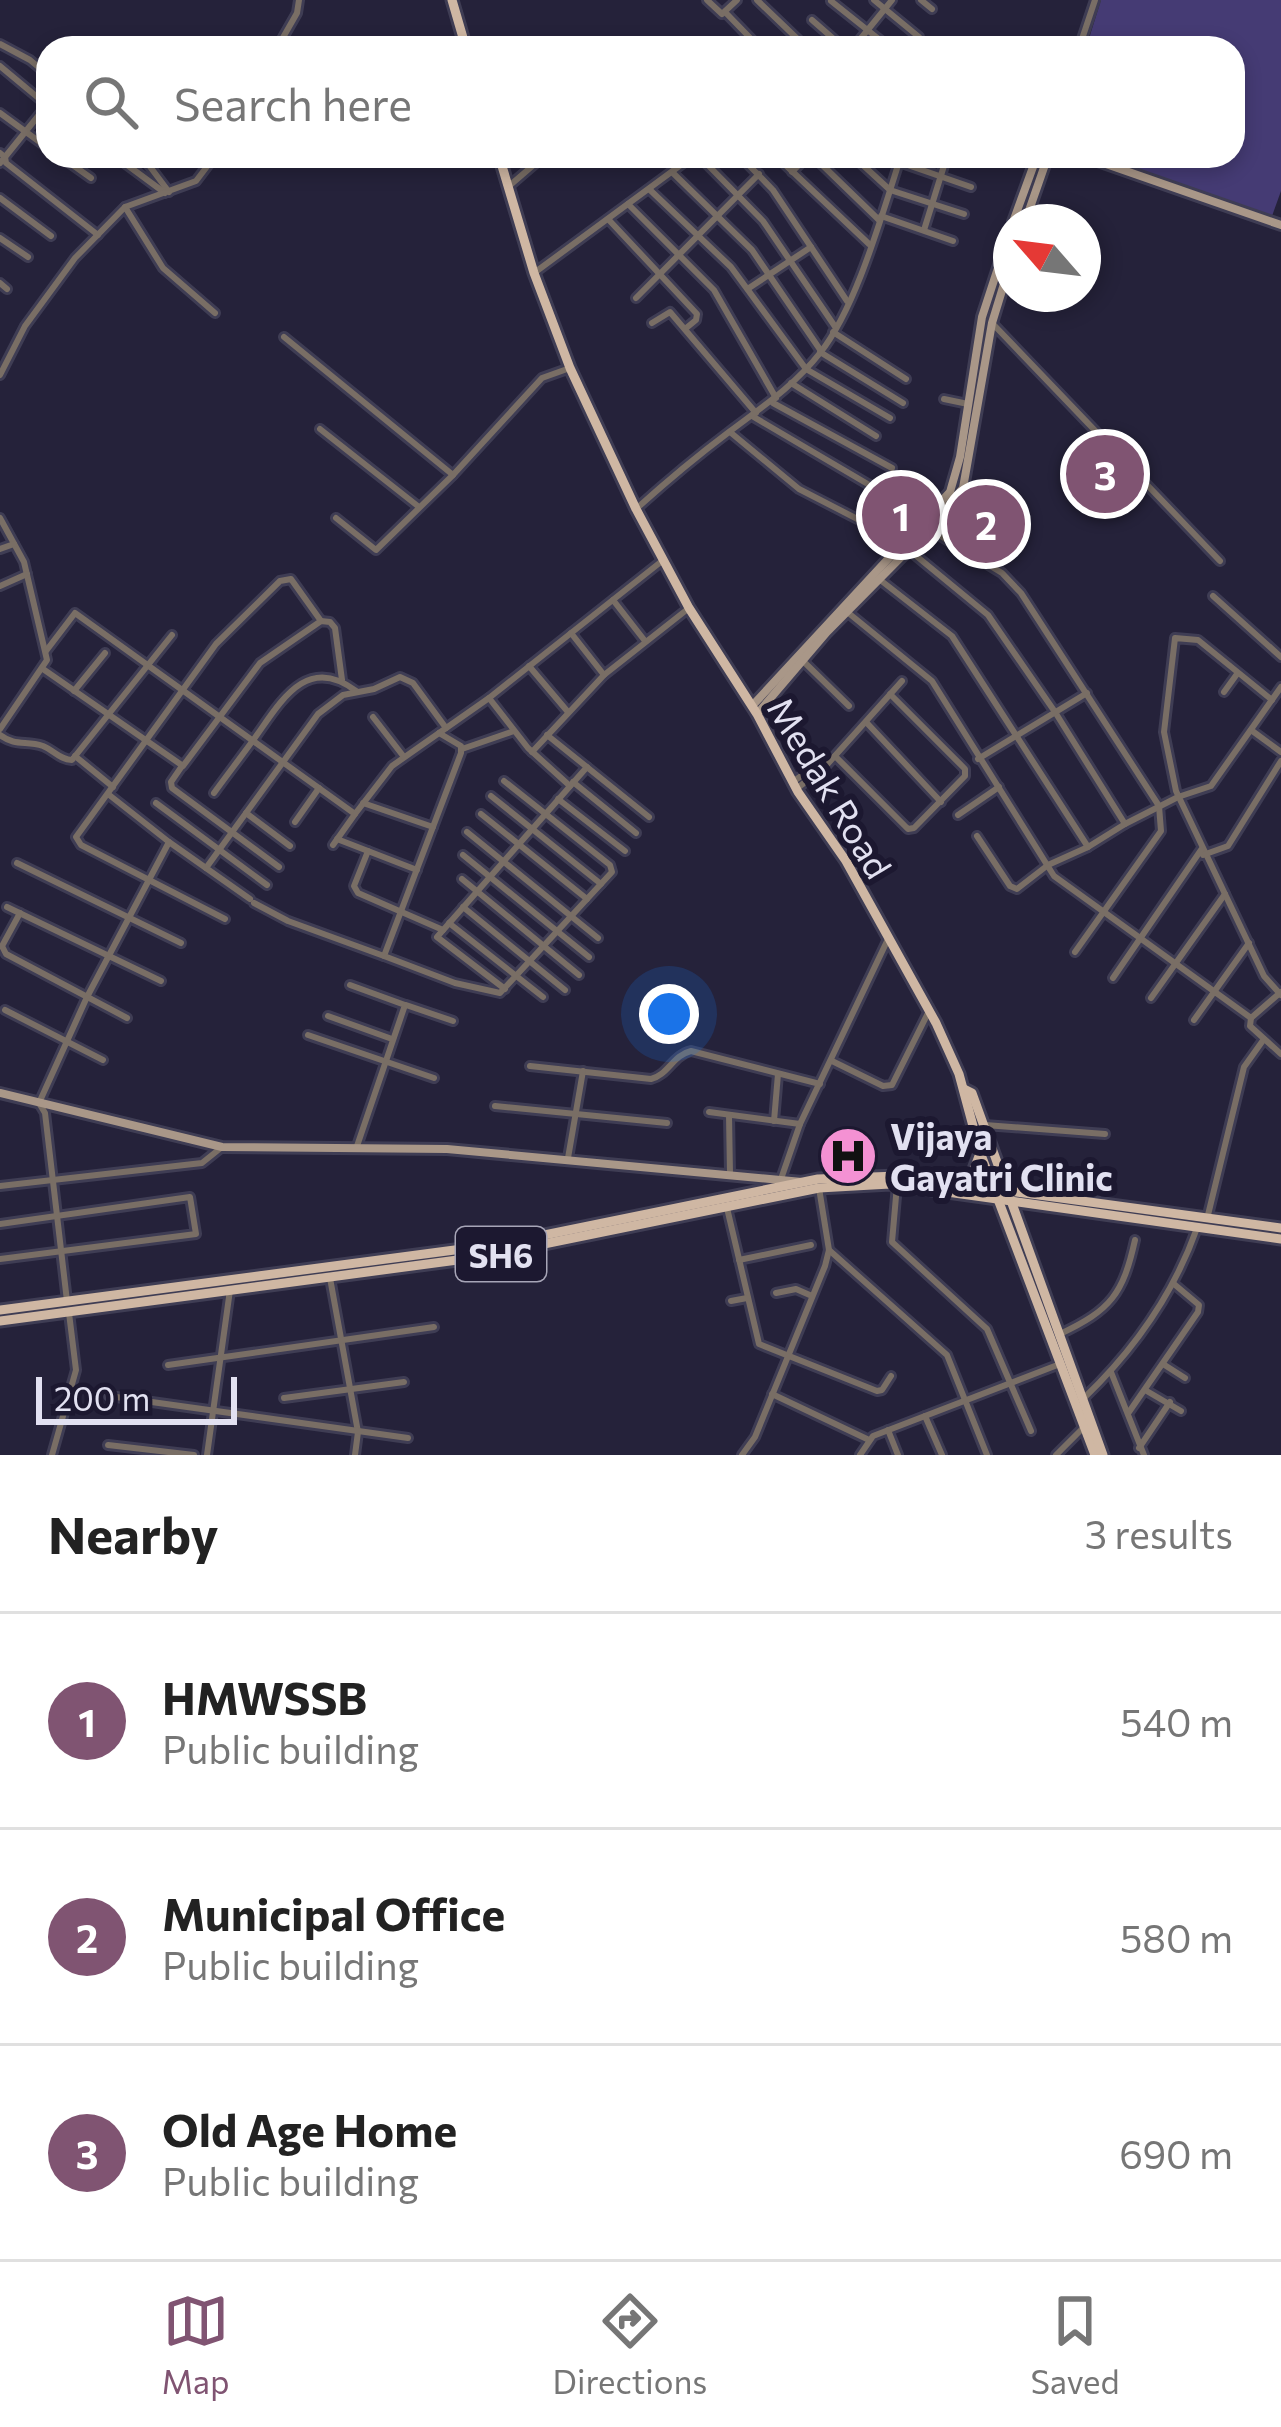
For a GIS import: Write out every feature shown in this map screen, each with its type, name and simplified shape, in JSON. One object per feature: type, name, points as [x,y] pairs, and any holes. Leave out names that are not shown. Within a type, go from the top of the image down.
[{"type":"main road","points":[[452,0],[462,36]]},
{"type":"main road","name":"Medak Road","points":[[502,168],[534,273],[570,368],[662,561],[755,710],[794,785],[846,861],[929,1010],[964,1089],[980,1152],[1003,1197],[1061,1363],[1084,1414],[1084,1427],[1099,1455]]},
{"type":"main road","points":[[964,1089],[972,1094],[1003,1197],[1084,1398],[1084,1414],[1099,1455]]},
{"type":"main road","points":[[958,1184],[973,1172],[980,1152]]},
{"type":"main road","name":"SH6","points":[[0,1321],[68,1306],[500,1244],[803,1183],[866,1175],[958,1184],[1003,1197]]},
{"type":"main road","name":"SH6","points":[[0,1310],[230,1290],[532,1248],[819,1188],[897,1185],[1155,1208],[1281,1228]]},
{"type":"main road","points":[[1003,1197],[1281,1239]]},
{"type":"street","points":[[285,36],[299,0]]},
{"type":"street","points":[[707,0],[720,13],[737,0]]},
{"type":"street","points":[[757,0],[795,36]]},
{"type":"street","points":[[874,0],[918,36]]},
{"type":"street","points":[[861,36],[892,0]]},
{"type":"street","points":[[921,0],[932,9]]},
{"type":"street","points":[[1083,36],[1095,0]]},
{"type":"street","points":[[831,1],[875,36]]},
{"type":"street","points":[[725,12],[748,36]]},
{"type":"street","points":[[812,20],[833,36]]},
{"type":"street","points":[[0,44],[36,65]]},
{"type":"street","points":[[0,66],[36,96]]},
{"type":"street","points":[[0,113],[36,140]]},
{"type":"street","points":[[36,118],[2,158],[98,235]]},
{"type":"street","points":[[77,168],[91,178]]},
{"type":"street","points":[[133,168],[167,192]]},
{"type":"street","points":[[150,168],[167,192]]},
{"type":"street","points":[[0,375],[25,326],[75,258],[125,206],[196,182],[206,168]]},
{"type":"street","points":[[508,187],[530,168]]},
{"type":"street","points":[[534,273],[679,168]]},
{"type":"street","points":[[710,168],[740,194],[835,330],[906,379]]},
{"type":"street","points":[[753,168],[847,301]]},
{"type":"street","points":[[789,168],[870,246]]},
{"type":"street","points":[[793,172],[797,168]]},
{"type":"street","points":[[824,168],[881,218],[953,241]]},
{"type":"street","points":[[866,168],[890,190],[964,214]]},
{"type":"street","points":[[636,508],[774,401],[821,352],[870,246],[895,168]]},
{"type":"street","points":[[920,168],[970,188]]},
{"type":"street","points":[[924,230],[944,168]]},
{"type":"street","points":[[1019,204],[1032,168]]},
{"type":"street","points":[[1031,204],[1044,168]]},
{"type":"street","points":[[1118,168],[1281,224]]},
{"type":"street","points":[[673,172],[771,274],[821,352],[903,403]]},
{"type":"street","points":[[636,298],[759,174]]},
{"type":"street","points":[[650,189],[749,289],[806,369],[890,418]]},
{"type":"street","points":[[0,198],[51,236]]},
{"type":"street","points":[[628,204],[714,290],[774,401],[892,468]]},
{"type":"street","points":[[125,206],[163,268],[215,313]]},
{"type":"street","points":[[608,219],[698,316],[685,329]]},
{"type":"street","points":[[0,238],[28,257]]},
{"type":"street","points":[[749,289],[811,247]]},
{"type":"street","points":[[755,710],[960,493],[968,404],[993,277]]},
{"type":"street","points":[[652,322],[669,311],[754,414],[883,494]]},
{"type":"street","points":[[755,710],[825,622],[959,480],[995,312]]},
{"type":"street","points":[[992,323],[1220,561]]},
{"type":"street","points":[[284,337],[453,475]]},
{"type":"street","points":[[336,518],[376,550],[542,378],[570,368]]},
{"type":"street","points":[[791,383],[876,436]]},
{"type":"street","points":[[944,399],[968,404]]},
{"type":"street","points":[[320,429],[419,507]]},
{"type":"street","points":[[730,432],[799,488],[872,526]]},
{"type":"street","points":[[0,519],[4,536],[14,544],[27,574],[46,651],[43,669],[0,732],[12,744],[45,747],[68,762],[172,635]]},
{"type":"street","points":[[929,529],[1010,579],[1159,806],[1160,831],[1075,952]]},
{"type":"street","points":[[0,550],[14,544]]},
{"type":"street","points":[[908,550],[983,609],[1125,824]]},
{"type":"street","points":[[417,870],[335,842],[386,771],[489,698],[662,561]]},
{"type":"street","points":[[0,586],[27,574]]},
{"type":"street","points":[[225,920],[76,840],[228,630],[284,579],[291,579],[321,621]]},
{"type":"street","points":[[879,579],[952,636],[1088,847]]},
{"type":"street","points":[[1214,596],[1281,657]]},
{"type":"street","points":[[613,600],[645,641]]},
{"type":"street","points":[[532,752],[604,675],[689,608]]},
{"type":"street","points":[[846,611],[932,681],[1059,881],[1252,1018]]},
{"type":"street","points":[[46,651],[75,613],[355,814]]},
{"type":"street","points":[[279,867],[172,788],[171,782],[218,715],[272,652],[321,621],[330,622],[337,634],[342,680]]},
{"type":"street","points":[[571,633],[604,675]]},
{"type":"street","points":[[1272,700],[1196,638],[1175,638],[1164,732],[1178,796],[1264,976],[1280,994],[1249,1024],[1281,1054]]},
{"type":"street","points":[[74,691],[105,653]]},
{"type":"street","points":[[802,659],[849,706]]},
{"type":"street","points":[[529,665],[568,712]]},
{"type":"street","points":[[43,669],[183,766]]},
{"type":"street","points":[[1224,692],[1237,674]]},
{"type":"street","points":[[206,868],[318,714],[343,695],[374,689],[396,676],[408,680],[461,749]]},
{"type":"street","points":[[214,793],[292,688],[320,677],[342,680],[356,692]]},
{"type":"street","points":[[794,785],[835,756],[902,681]]},
{"type":"street","points":[[977,836],[1012,889],[1178,796],[1211,786],[1281,687]]},
{"type":"street","points":[[978,759],[1087,693]]},
{"type":"street","points":[[835,756],[908,830],[941,802],[967,772],[890,694]]},
{"type":"street","points":[[489,698],[532,752],[636,833]]},
{"type":"street","points":[[373,717],[404,758]]},
{"type":"street","points":[[866,722],[941,802]]},
{"type":"street","points":[[1113,978],[1202,852],[1228,846],[1281,756],[1251,730]]},
{"type":"street","points":[[461,749],[514,731]]},
{"type":"street","points":[[547,735],[649,818]]},
{"type":"street","points":[[384,956],[461,749]]},
{"type":"street","points":[[75,756],[169,842],[252,901],[288,921],[454,983],[500,993],[612,867],[504,781]]},
{"type":"street","points":[[506,989],[438,941],[586,767]]},
{"type":"street","points":[[295,822],[320,788]]},
{"type":"street","points":[[958,815],[999,788]]},
{"type":"street","points":[[491,796],[601,884]]},
{"type":"street","points":[[558,799],[625,851]]},
{"type":"street","points":[[156,803],[267,885]]},
{"type":"street","points":[[363,803],[433,827]]},
{"type":"street","points":[[247,813],[290,846]]},
{"type":"street","points":[[481,814],[587,899]]},
{"type":"street","points":[[467,832],[598,938]]},
{"type":"street","points":[[39,1103],[87,997],[169,842]]},
{"type":"street","points":[[368,851],[356,890],[446,927],[544,997]]},
{"type":"street","points":[[463,855],[589,957]]},
{"type":"street","points":[[17,863],[181,943]]},
{"type":"street","points":[[461,879],[579,975]]},
{"type":"street","points":[[1151,998],[1225,894]]},
{"type":"street","points":[[7,907],[161,981]]},
{"type":"street","points":[[464,907],[565,990]]},
{"type":"street","points":[[20,913],[2,946],[4,951],[127,1018]]},
{"type":"street","points":[[781,1179],[800,1124],[889,937]]},
{"type":"street","points":[[1193,1020],[1249,943]]},
{"type":"street","points":[[350,985],[453,1021]]},
{"type":"street","points":[[356,1149],[405,1005]]},
{"type":"street","points":[[5,1010],[103,1060]]},
{"type":"street","points":[[832,1061],[888,1087],[929,1010]]},
{"type":"street","points":[[328,1016],[393,1040]]},
{"type":"street","points":[[308,1034],[434,1078]]},
{"type":"street","points":[[1207,1219],[1244,1067],[1264,1040]]},
{"type":"street","points":[[530,1066],[651,1079],[663,1074],[679,1056],[692,1052],[820,1084]]},
{"type":"street","points":[[568,1158],[583,1070]]},
{"type":"street","points":[[774,1121],[778,1074]]},
{"type":"street","points":[[0,1093],[222,1147],[447,1149],[803,1183]]},
{"type":"street","points":[[39,1103],[45,1113],[76,1370],[52,1455]]},
{"type":"street","points":[[496,1106],[667,1123]]},
{"type":"street","points":[[709,1112],[800,1124]]},
{"type":"street","points":[[729,1115],[730,1174]]},
{"type":"street","points":[[982,1125],[1105,1134]]},
{"type":"street","points":[[0,1186],[202,1162],[222,1147]]},
{"type":"street","points":[[897,1185],[892,1242],[987,1329],[1031,1431]]},
{"type":"street","points":[[755,1455],[745,1452],[829,1250],[819,1188]]},
{"type":"street","points":[[0,1224],[190,1197],[196,1234],[0,1259]]},
{"type":"street","points":[[727,1208],[759,1344],[877,1390],[891,1376]]},
{"type":"street","points":[[1084,1398],[1111,1372],[1174,1284],[1197,1228]]},
{"type":"street","points":[[1060,1334],[1103,1310],[1127,1278],[1135,1240]]},
{"type":"street","points":[[739,1260],[811,1245]]},
{"type":"street","points":[[829,1250],[946,1354],[987,1455]]},
{"type":"street","points":[[330,1278],[358,1432],[355,1455]]},
{"type":"street","points":[[1129,1412],[1199,1307],[1174,1284]]},
{"type":"street","points":[[776,1293],[796,1289],[812,1296]]},
{"type":"street","points":[[207,1455],[230,1290]]},
{"type":"street","points":[[731,1300],[747,1298]]},
{"type":"street","points":[[168,1365],[434,1327]]},
{"type":"street","points":[[860,1455],[868,1439],[1061,1363]]},
{"type":"street","points":[[1163,1364],[1185,1378]]},
{"type":"street","points":[[1111,1372],[1142,1452]]},
{"type":"street","points":[[284,1398],[404,1382]]},
{"type":"street","points":[[1144,1390],[1181,1411]]},
{"type":"street","points":[[772,1394],[868,1439]]},
{"type":"street","points":[[109,1396],[408,1438]]},
{"type":"street","points":[[1142,1452],[1170,1402]]},
{"type":"street","points":[[925,1416],[942,1455]]},
{"type":"street","points":[[1056,1455],[1084,1427]]},
{"type":"street","points":[[888,1430],[898,1455]]},
{"type":"street","points":[[108,1445],[194,1455]]},
{"type":"shaded area","points":[[1101,0],[1281,0],[1281,191],[1272,216],[1133,168],[1245,168],[1245,36],[1090,36]]},
{"type":"place","name":"Old Age Home","points":[[1105,474]]},
{"type":"place","name":"HMWSSB","points":[[901,515]]},
{"type":"place","name":"Municipal Office","points":[[986,524]]},
{"type":"place","name":"Vijaya Gayatri Clinic","points":[[848,1156]]}]
